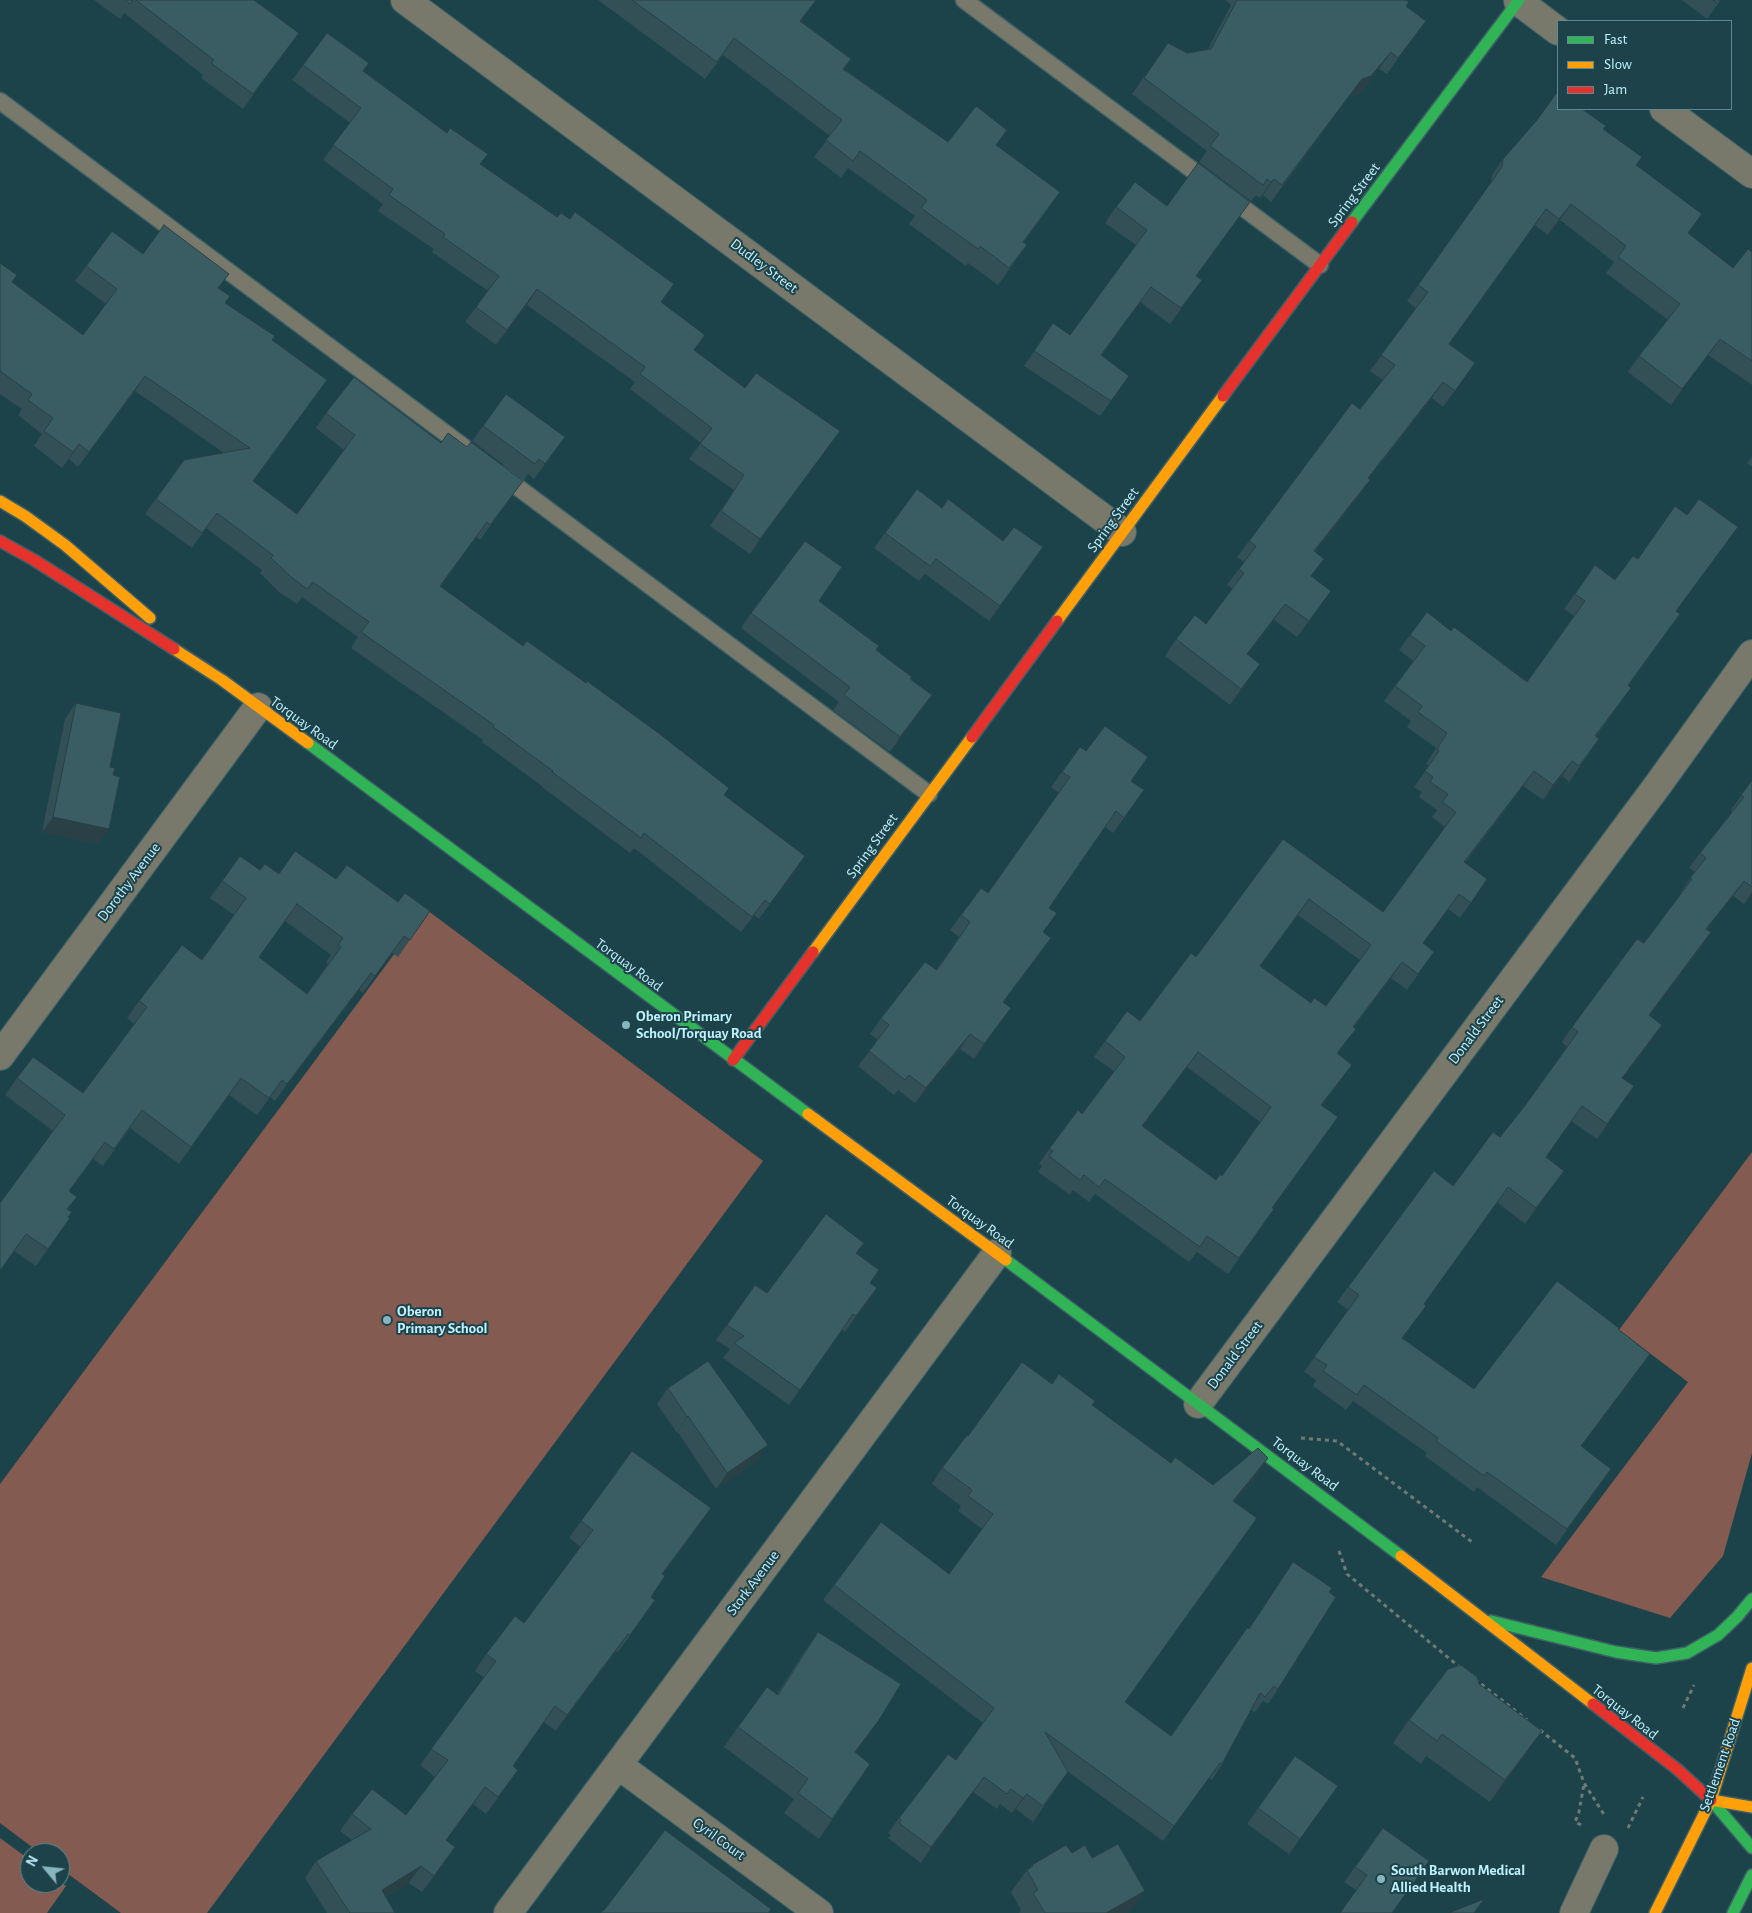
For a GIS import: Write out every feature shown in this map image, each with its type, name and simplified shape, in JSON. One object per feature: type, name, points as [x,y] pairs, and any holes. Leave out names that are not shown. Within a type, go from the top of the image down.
[{"type":"main road","name":"Spring Street","points":[[733,1060],[1320,264],[1518,0]]},
{"type":"main road","name":"Torquay Road","points":[[0,501],[25,516],[65,545],[222,680],[733,1060],[997,1253],[1312,1488],[1483,1619],[1677,1769],[1711,1800],[1752,1848]]},
{"type":"main road","name":"Torquay Road","points":[[0,541],[34,560],[222,680]]},
{"type":"main road","points":[[1483,1619],[1616,1652],[1656,1658],[1687,1653],[1718,1635],[1737,1617],[1752,1598]]},
{"type":"main road","name":"Settlement Road","points":[[1655,1913],[1711,1800],[1752,1668]]},
{"type":"main road","points":[[1711,1800],[1752,1807]]},
{"type":"main road","points":[[1733,1913],[1752,1875]]},
{"type":"street","name":"Dudley Street","points":[[405,0],[1122,532]]},
{"type":"street","points":[[1518,0],[1557,30]]},
{"type":"street","points":[[1665,110],[1752,174]]},
{"type":"street","name":"Donald Street","points":[[1198,1404],[1660,782],[1752,654]]},
{"type":"street","name":"Dorothy Avenue","points":[[0,1056],[258,707]]},
{"type":"street","name":"Stork Avenue","points":[[508,1913],[997,1253]]},
{"type":"street","name":"Cyril Court","points":[[618,1765],[819,1913]]},
{"type":"street","points":[[1574,1913],[1604,1849]]},
{"type":"lane","points":[[964,0],[1320,264]]},
{"type":"lane","points":[[0,101],[473,454]]},
{"type":"lane","points":[[489,465],[929,794]]},
{"type":"path","points":[[1337,1441],[1472,1542]]},
{"type":"path","points":[[1347,1574],[1463,1670]]},
{"type":"path","points":[[1471,1675],[1530,1723]]},
{"type":"path","points":[[1538,1729],[1575,1758],[1584,1783],[1597,1806],[1609,1821]]},
{"type":"path","points":[[1628,1829],[1643,1796]]},
{"type":"shaded area","name":"Oberon Primary School","points":[[427,910],[763,1161],[207,1913],[121,1913],[70,1875],[70,1843],[27,1843],[0,1823],[0,1484]]},
{"type":"shaded area","points":[[1752,1152],[1752,1453],[1723,1556],[1670,1618],[1541,1577],[1688,1382],[1619,1330]]},
{"type":"shaded area","points":[[0,1838],[20,1853],[20,1893],[61,1893],[47,1913],[0,1913]]},
{"type":"building","points":[[125,0],[133,0],[130,4]]},
{"type":"building","points":[[136,0],[254,0],[299,33],[253,94],[211,63],[214,60]]},
{"type":"building","points":[[632,0],[816,0],[800,21],[851,59],[843,69],[948,142],[976,106],[1007,130],[996,145],[1060,192],[1023,242],[1027,245],[1009,268],[980,246],[978,249],[921,208],[927,200],[860,151],[853,161],[826,140],[842,120],[734,38],[717,62]]},
{"type":"building","points":[[1237,0],[1406,0],[1409,2],[1406,6],[1426,21],[1398,58],[1391,52],[1371,76],[1362,79],[1282,185],[1274,179],[1271,182],[1267,179],[1263,185],[1210,146],[1219,134],[1144,78],[1168,43],[1187,53],[1211,49]]},
{"type":"building","points":[[327,33],[369,63],[363,71],[447,133],[450,128],[488,154],[480,164],[557,217],[561,213],[570,219],[575,212],[674,284],[661,302],[705,335],[694,350],[745,388],[756,373],[840,431],[760,539],[721,511],[744,475],[700,444],[712,428],[640,374],[645,367],[537,289],[507,330],[476,307],[499,276],[443,237],[445,234],[389,195],[393,189],[333,145],[361,108],[303,65]]},
{"type":"building","points":[[1557,92],[1557,110],[1583,110],[1606,126],[1603,129],[1642,157],[1636,165],[1702,214],[1688,233],[1733,268],[1748,249],[1752,252],[1752,361],[1720,339],[1682,389],[1639,356],[1680,304],[1618,257],[1626,246],[1571,204],[1559,219],[1546,209],[1449,344],[1475,363],[1455,391],[1443,382],[1314,551],[1324,559],[1311,576],[1331,591],[1309,621],[1285,604],[1247,654],[1260,664],[1241,689],[1176,639],[1195,615],[1206,624],[1244,573],[1239,569],[1256,546],[1249,541],[1352,403],[1360,409],[1395,365],[1381,355],[1428,292],[1418,285],[1502,167],[1503,159],[1537,120]]},
{"type":"building","points":[[1198,163],[1250,202],[1196,276],[1202,280],[1181,308],[1151,287],[1101,355],[1129,376],[1111,401],[1034,351],[1053,323],[1070,335],[1147,230],[1116,207],[1135,182],[1167,206]]},
{"type":"building","points":[[164,225],[229,274],[218,288],[230,296],[225,303],[275,336],[272,340],[327,380],[253,481],[297,514],[355,435],[326,413],[354,377],[441,443],[448,433],[467,447],[471,442],[523,481],[490,525],[487,522],[440,586],[523,646],[527,641],[586,683],[587,681],[657,732],[729,788],[724,795],[805,856],[770,904],[765,900],[752,917],[644,833],[641,838],[493,727],[494,725],[361,632],[369,622],[313,582],[307,589],[271,558],[273,555],[217,513],[202,533],[156,499],[184,460],[250,448],[145,376],[89,452],[79,444],[73,452],[44,431],[53,418],[28,400],[32,394],[0,371],[0,263],[17,275],[12,282],[83,335],[117,289],[86,266],[112,231],[143,254]]},
{"type":"building","points":[[506,394],[565,437],[545,464],[539,459],[535,464],[483,426]]},
{"type":"building","points":[[917,489],[942,508],[948,499],[1003,541],[1014,527],[1043,547],[1000,606],[936,559],[930,566],[885,533]]},
{"type":"building","points":[[1699,499],[1738,527],[1676,611],[1680,614],[1628,685],[1631,688],[1595,736],[1599,739],[1579,766],[1572,761],[1553,785],[1534,771],[1464,862],[1487,879],[1471,903],[1459,894],[1423,943],[1434,952],[1418,974],[1402,962],[1353,1027],[1356,1029],[1337,1053],[1352,1065],[1321,1105],[1338,1117],[1272,1208],[1274,1209],[1239,1258],[1207,1236],[1200,1247],[1105,1179],[1099,1187],[1084,1175],[1080,1180],[1049,1156],[1053,1151],[1049,1149],[1078,1110],[1082,1114],[1125,1057],[1105,1041],[1127,1011],[1140,1021],[1191,953],[1196,957],[1283,839],[1383,912],[1456,812],[1442,802],[1448,794],[1430,782],[1433,777],[1425,771],[1439,751],[1437,749],[1447,733],[1418,712],[1422,706],[1395,686],[1425,646],[1410,635],[1427,612],[1451,631],[1454,627],[1527,682],[1585,601],[1575,594],[1595,565],[1615,580],[1633,556],[1638,559],[1675,506],[1687,515]],"holes":[[[1309,899],[1371,945],[1326,1006],[1314,998],[1311,1003],[1260,966]],[[1198,1052],[1271,1107],[1222,1176],[1220,1174],[1216,1180],[1142,1126]]]},
{"type":"building","points":[[805,541],[842,567],[819,601],[879,646],[876,650],[912,677],[910,679],[932,695],[900,737],[844,695],[850,687],[751,613]]},
{"type":"building","points":[[76,703],[121,713],[110,767],[115,768],[113,775],[120,777],[109,829],[53,817]]},
{"type":"building","points":[[1105,726],[1148,757],[1131,781],[1144,790],[1124,818],[1116,811],[1049,908],[1057,913],[1043,932],[1051,938],[1003,1002],[1011,1008],[984,1044],[970,1034],[926,1088],[909,1075],[905,1080],[869,1051],[889,1025],[881,1018],[925,962],[937,970],[970,922],[961,915],[981,888],[988,893],[1070,777],[1062,772],[1080,747],[1086,751]]},
{"type":"building","points":[[1752,780],[1752,887],[1744,881],[1706,929],[1711,932],[1649,1015],[1662,1025],[1622,1078],[1634,1086],[1607,1124],[1582,1106],[1546,1157],[1564,1171],[1536,1208],[1508,1187],[1424,1304],[1426,1306],[1402,1338],[1474,1389],[1557,1281],[1650,1354],[1581,1446],[1611,1469],[1567,1529],[1487,1472],[1484,1476],[1436,1441],[1438,1438],[1364,1385],[1357,1395],[1323,1371],[1327,1365],[1314,1357],[1359,1295],[1348,1287],[1434,1171],[1453,1186],[1493,1132],[1500,1137],[1578,1032],[1572,1027],[1637,939],[1644,943],[1692,879],[1690,878],[1706,858],[1700,853],[1744,797],[1741,795]]},
{"type":"building","points":[[295,851],[336,879],[347,865],[398,902],[405,893],[430,911],[410,940],[404,936],[375,976],[371,973],[287,1084],[282,1080],[269,1098],[241,1078],[191,1147],[142,1110],[114,1149],[105,1142],[69,1191],[77,1197],[67,1209],[72,1212],[68,1217],[70,1218],[48,1249],[26,1234],[0,1271],[0,1203],[65,1115],[17,1078],[33,1057],[83,1093],[147,1007],[139,1001],[182,945],[202,960],[246,898],[222,881],[240,856],[260,870],[265,864],[279,874]],"holes":[[[297,904],[343,938],[338,945],[341,947],[307,994],[259,957]]]},
{"type":"building","points":[[826,1214],[864,1243],[856,1253],[879,1270],[870,1283],[877,1288],[856,1316],[853,1314],[800,1390],[734,1343],[744,1336],[727,1325],[755,1285],[767,1293]]},
{"type":"building","points":[[708,1361],[768,1445],[727,1473],[668,1388]]},
{"type":"building","points":[[1022,1362],[1052,1384],[1059,1374],[1095,1401],[1092,1405],[1171,1463],[1175,1457],[1213,1485],[1258,1448],[1268,1458],[1233,1501],[1257,1518],[1125,1702],[1171,1736],[1247,1628],[1249,1629],[1293,1562],[1332,1588],[1329,1592],[1336,1597],[1278,1689],[1274,1686],[1265,1697],[1260,1693],[1222,1764],[1220,1763],[1174,1826],[1045,1732],[1068,1772],[1043,1806],[1027,1794],[1023,1798],[1011,1789],[1007,1794],[984,1777],[931,1847],[899,1823],[901,1820],[899,1818],[948,1754],[956,1760],[994,1708],[834,1585],[881,1522],[949,1574],[993,1514],[968,1496],[972,1490],[942,1468]]},
{"type":"building","points":[[632,1451],[711,1508],[662,1574],[665,1576],[651,1597],[655,1600],[567,1715],[555,1706],[513,1766],[518,1770],[498,1797],[485,1787],[446,1840],[455,1847],[434,1876],[421,1866],[382,1890],[395,1913],[350,1913],[316,1861],[371,1829],[352,1814],[372,1789],[406,1815],[448,1760],[431,1749],[496,1661],[486,1654],[515,1616],[524,1623],[593,1530],[581,1521]]},
{"type":"building","points":[[818,1632],[901,1684],[879,1720],[855,1752],[870,1764],[832,1819],[798,1793],[808,1779],[738,1727],[767,1687],[778,1695]]},
{"type":"building","points":[[1461,1665],[1477,1677],[1479,1684],[1542,1731],[1505,1780],[1442,1734],[1437,1741],[1409,1720],[1448,1669]]},
{"type":"building","points":[[1295,1756],[1338,1786],[1300,1839],[1258,1808]]},
{"type":"building","name":"South Barwon Medical Allied Health","points":[[1383,1828],[1429,1861],[1392,1913],[1340,1913],[1367,1875],[1355,1867]]},
{"type":"building","points":[[665,1830],[771,1909],[769,1913],[600,1913]]},
{"type":"building","points":[[1118,1844],[1145,1891],[1106,1913],[1045,1913],[1033,1893],[1038,1890],[1027,1870],[1032,1865],[1066,1845],[1072,1853],[1085,1845],[1092,1858]]},
{"type":"building","points":[[1484,1899],[1474,1913],[1449,1913]]},
{"type":"traffic: fast","points":[[1352,222],[1519,0]]},
{"type":"traffic: fast","points":[[308,743],[808,1114]]},
{"type":"traffic: fast","points":[[1006,1260],[1401,1556]]},
{"type":"traffic: fast","points":[[1491,1621],[1616,1652],[1656,1658],[1687,1653],[1718,1635],[1752,1599]]},
{"type":"traffic: fast","points":[[1711,1800],[1752,1848]]},
{"type":"traffic: fast","points":[[1733,1913],[1752,1875]]},
{"type":"traffic: slow","points":[[1057,621],[1223,396]]},
{"type":"traffic: slow","points":[[0,501],[25,516],[65,545],[150,618]]},
{"type":"traffic: slow","points":[[174,649],[222,680],[308,743]]},
{"type":"traffic: slow","points":[[813,952],[972,737]]},
{"type":"traffic: slow","points":[[808,1114],[1006,1260]]},
{"type":"traffic: slow","points":[[1401,1556],[1593,1704]]},
{"type":"traffic: slow","points":[[1655,1913],[1711,1800],[1752,1668]]},
{"type":"traffic: slow","points":[[1711,1800],[1752,1807]]},
{"type":"traffic: jam","points":[[1223,396],[1352,222]]},
{"type":"traffic: jam","points":[[0,541],[34,560],[174,649]]},
{"type":"traffic: jam","points":[[972,737],[1057,621]]},
{"type":"traffic: jam","points":[[733,1060],[813,952]]},
{"type":"traffic: jam","points":[[1593,1704],[1677,1769],[1711,1800]]},
{"type":"place","name":"Oberon Primary School/Torquay Road","points":[[626,1025]]},
{"type":"place","name":"Oberon Primary School","points":[[387,1320]]},
{"type":"place","name":"South Barwon Medical Allied Health","points":[[1381,1879]]}]
